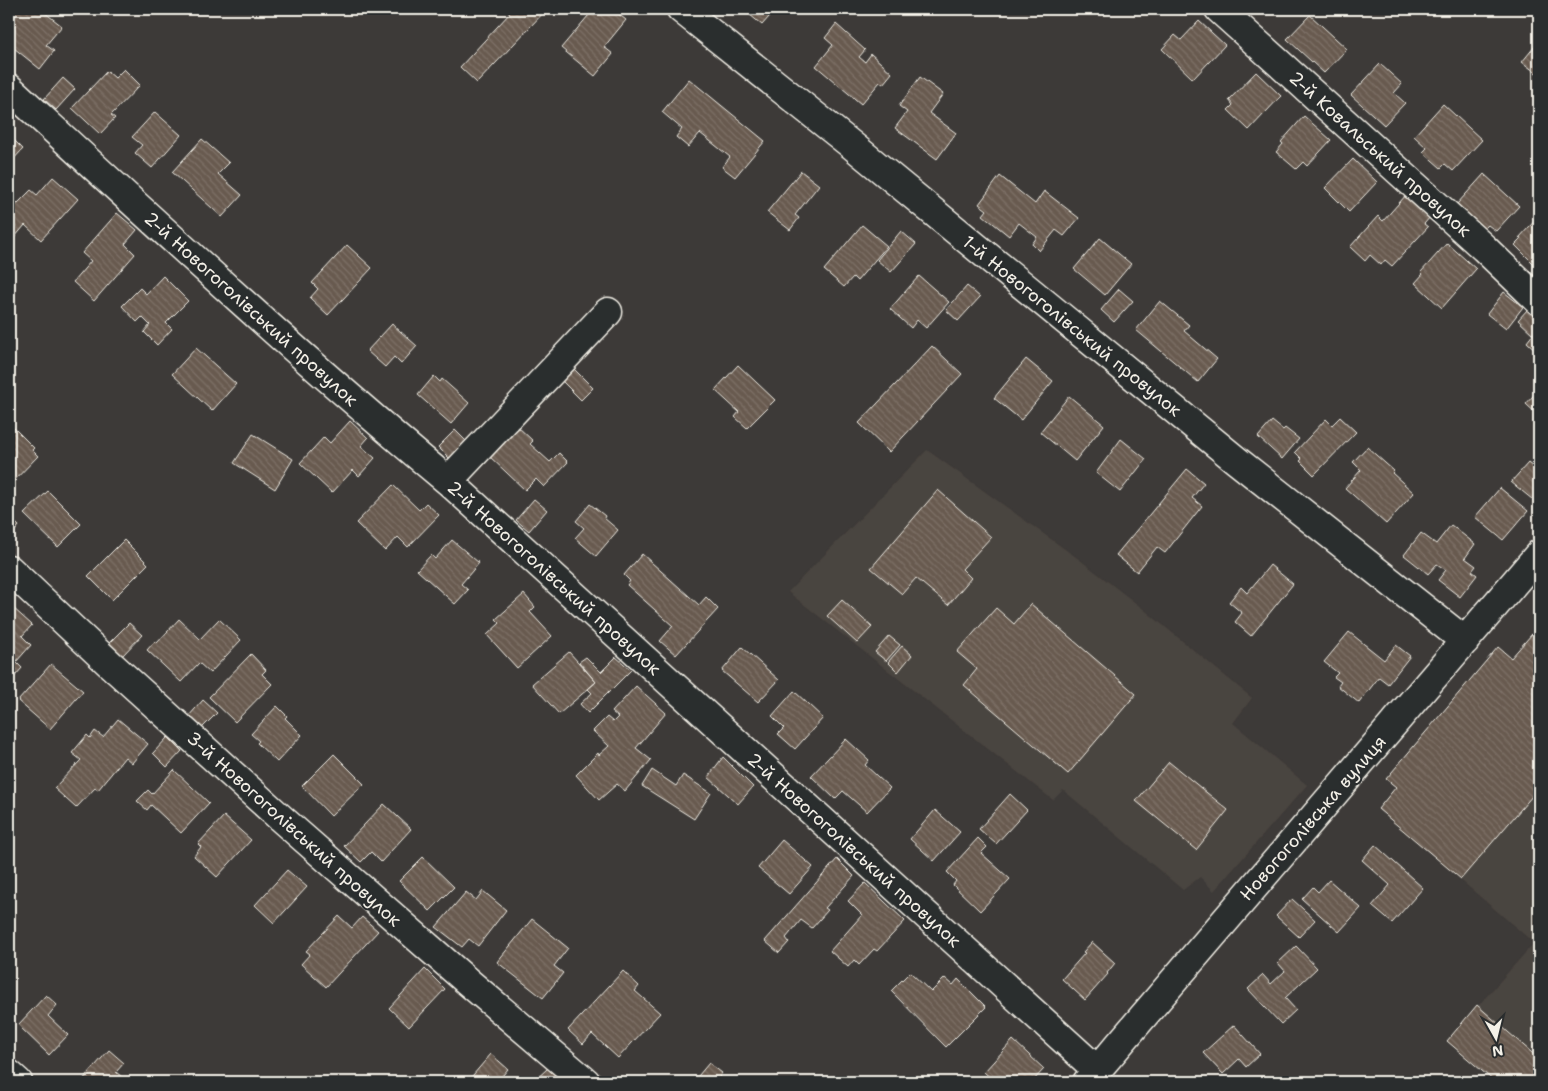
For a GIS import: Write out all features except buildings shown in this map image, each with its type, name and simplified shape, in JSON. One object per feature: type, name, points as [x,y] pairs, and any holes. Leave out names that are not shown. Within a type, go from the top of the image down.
[{"type":"street","name":"1-й Новогоголівський провулок","points":[[681,9],[853,146],[1236,460],[1465,641]]},
{"type":"street","name":"2-й Ковальський провулок","points":[[1219,9],[1484,248],[1539,301]]},
{"type":"street","name":"2-й Новогоголівський провулок","points":[[9,88],[212,275],[374,419],[448,481],[1092,1076]]},
{"type":"street","points":[[448,481],[608,312]]},
{"type":"street","name":"Новогоголівська вулиця","points":[[1092,1076],[1539,554]]},
{"type":"street","name":"3-й Новогоголівський провулок","points":[[9,569],[110,664],[284,821],[466,981],[586,1082]]},
{"type":"street","points":[[9,1074],[18,1082]]},
{"type":"shaded area","points":[[927,450],[1080,560],[1252,698],[1233,723],[1307,785],[1214,891],[1200,877],[1183,890],[1063,790],[1053,800],[788,592]]},
{"type":"shaded area","points":[[1539,626],[1539,1082],[1495,1082],[1447,1041],[1534,943],[1378,809],[1396,787],[1386,779],[1498,647],[1511,658]]}]
